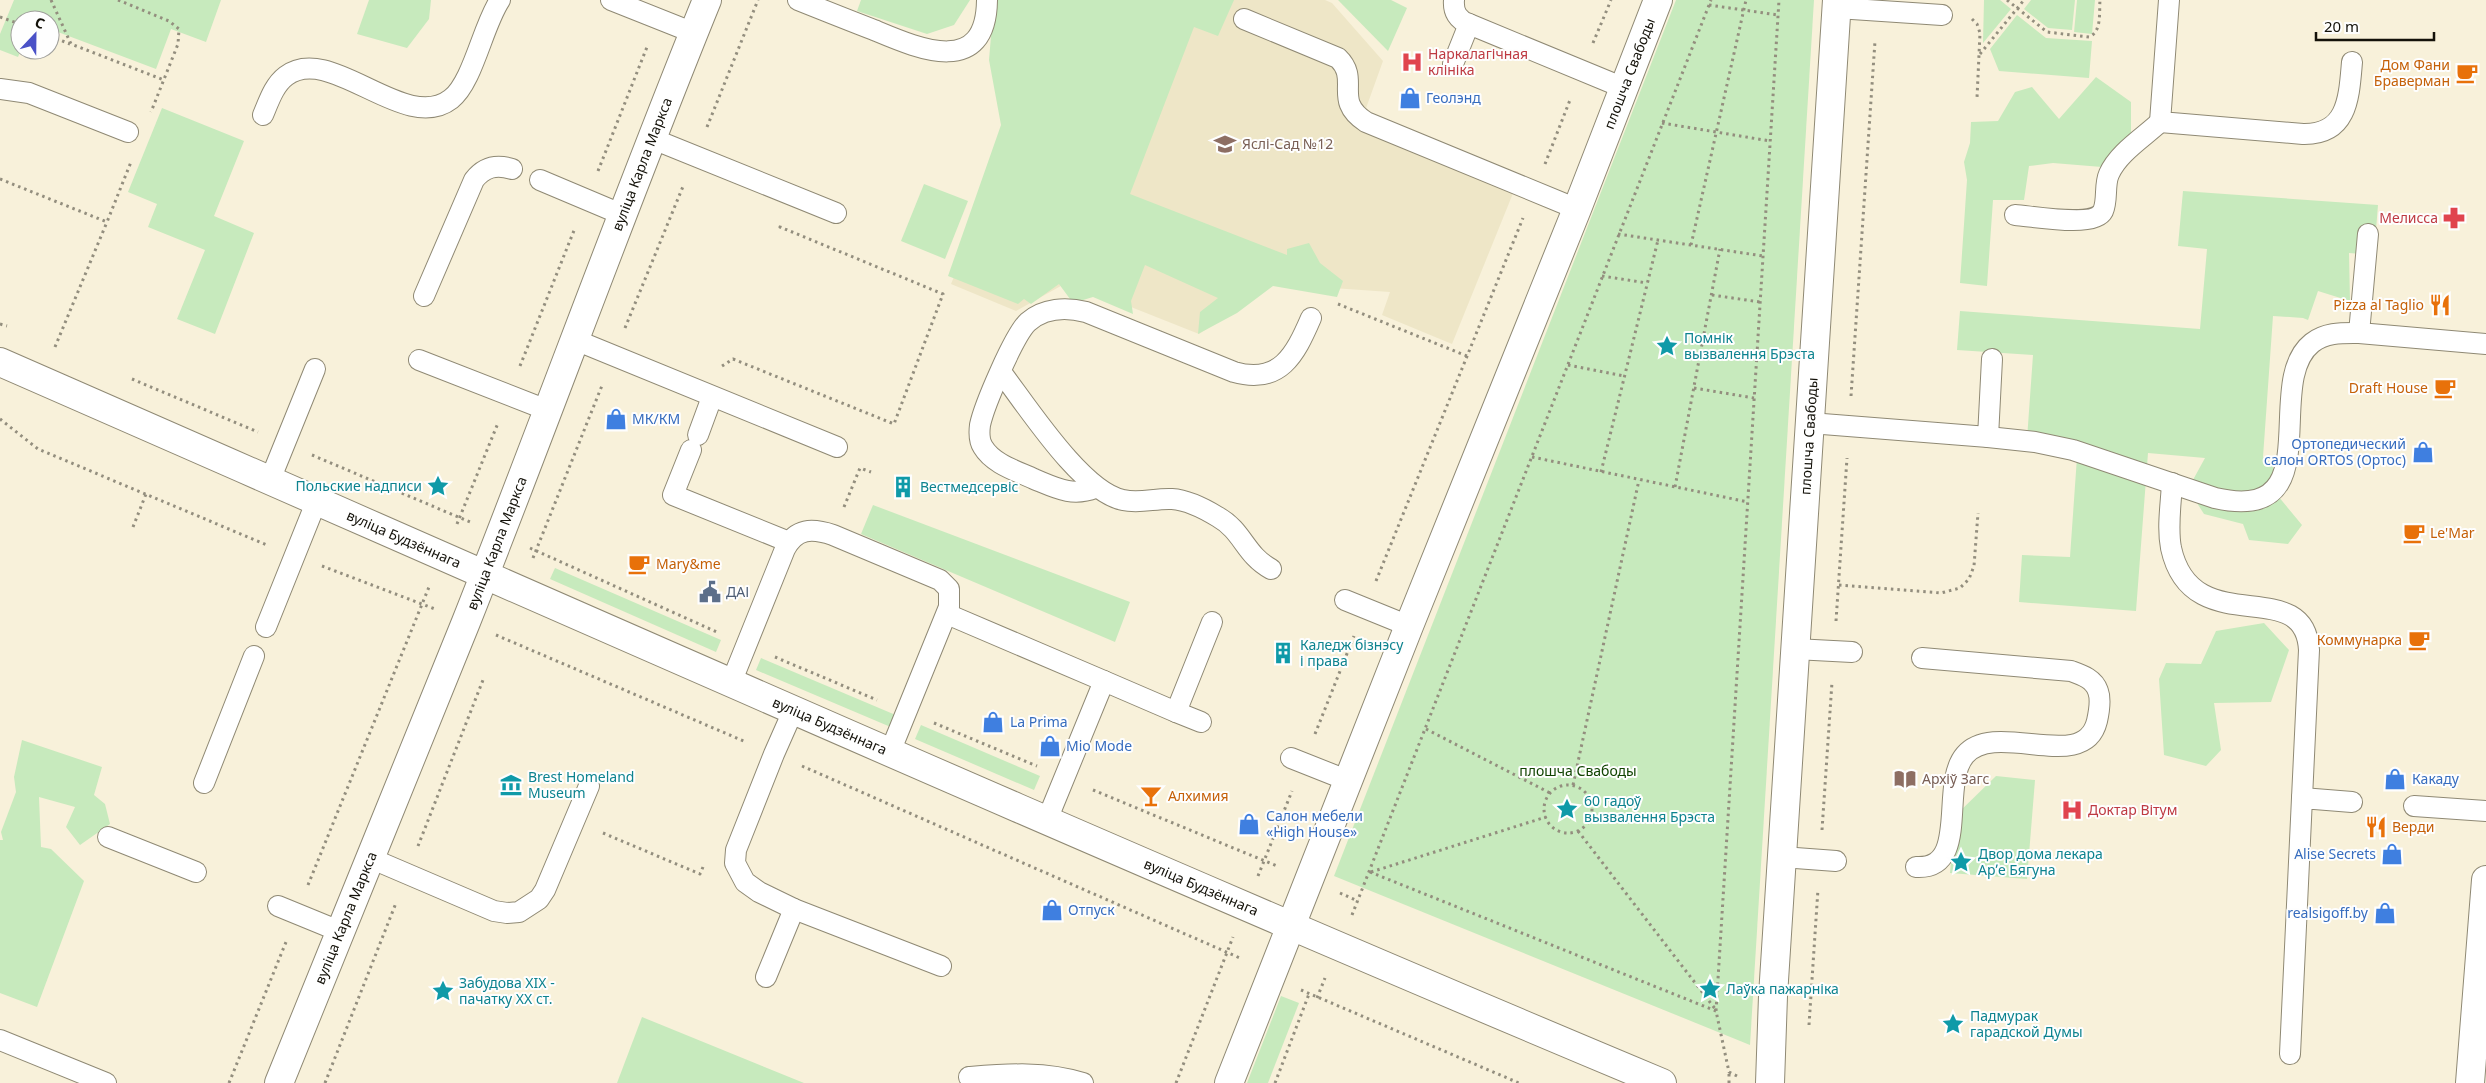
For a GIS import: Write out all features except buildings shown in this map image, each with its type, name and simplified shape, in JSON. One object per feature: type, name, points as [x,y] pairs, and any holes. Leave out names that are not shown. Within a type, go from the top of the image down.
[{"type":"street","name":"вуліца Карла Маркса","points":[[279,1083],[484,576],[707,0]]},
{"type":"street","name":"плошча Свабоды","points":[[1229,1083],[1409,626],[1577,209],[1658,0]]},
{"type":"street","name":"плошча Свабоды","points":[[1770,1083],[1782,857],[1837,4]]},
{"type":"street","name":"вуліца Будзённага","points":[[0,362],[794,711],[1292,927],[1662,1083]]},
{"type":"street","points":[[2470,1083],[2486,880]]},
{"type":"lane","points":[[263,115],[279,83],[286,76],[306,68],[325,71],[402,102],[426,107],[445,103],[454,98],[465,79],[500,0]]},
{"type":"lane","points":[[611,0],[694,33]]},
{"type":"lane","points":[[798,0],[911,45],[946,52],[958,51],[975,39],[985,17],[988,0]]},
{"type":"lane","points":[[1454,0],[1455,13],[1464,22],[1624,88]]},
{"type":"lane","points":[[2014,215],[2084,220],[2095,219],[2103,211],[2107,180],[2112,168],[2160,122],[2169,0]]},
{"type":"lane","points":[[1837,4],[1877,10],[1942,15]]},
{"type":"lane","points":[[1244,19],[1338,58],[1346,68],[1348,104],[1352,111],[1366,122],[1577,209]]},
{"type":"lane","points":[[1452,64],[1469,24]]},
{"type":"lane","points":[[2160,122],[2303,134],[2320,132],[2334,124],[2343,112],[2349,95],[2352,62]]},
{"type":"lane","points":[[0,89],[29,94],[128,132]]},
{"type":"lane","points":[[653,139],[836,213]]},
{"type":"lane","points":[[424,296],[474,180],[488,168],[496,166],[512,169]]},
{"type":"lane","points":[[540,180],[623,214]]},
{"type":"lane","points":[[2360,333],[2368,234]]},
{"type":"lane","points":[[1095,488],[1078,493],[1059,490],[1003,464],[988,454],[980,440],[981,423],[1020,331],[1039,315],[1056,310],[1073,309],[1086,312],[1234,372],[1258,376],[1270,374],[1290,359],[1311,318]]},
{"type":"lane","points":[[1810,423],[1988,436],[2035,442],[2074,450],[2215,498],[2239,503],[2260,500],[2268,495],[2279,480],[2287,456],[2294,377],[2299,358],[2312,342],[2331,334],[2360,333],[2486,344]]},
{"type":"lane","points":[[574,340],[837,447]]},
{"type":"lane","points":[[1988,436],[1992,359]]},
{"type":"lane","points":[[419,360],[547,410]]},
{"type":"lane","points":[[270,480],[315,369]]},
{"type":"lane","points":[[1001,372],[1074,466],[1095,488],[1120,500],[1132,502],[1174,499],[1205,510],[1231,526],[1252,556],[1271,569]]},
{"type":"lane","points":[[712,397],[673,495],[789,542]]},
{"type":"lane","points":[[2172,483],[2169,525],[2171,547],[2178,568],[2190,585],[2199,592],[2218,601],[2238,606],[2270,608],[2289,614],[2297,618],[2307,632],[2310,650],[2290,1054]]},
{"type":"lane","points":[[266,627],[317,500]]},
{"type":"lane","points":[[731,683],[789,542],[800,532],[815,530],[833,535],[946,584],[951,595],[947,614],[890,752]]},
{"type":"lane","points":[[1345,600],[1409,626]]},
{"type":"lane","points":[[947,614],[1201,722]]},
{"type":"lane","points":[[1176,712],[1212,622]]},
{"type":"lane","points":[[1795,649],[1843,652]]},
{"type":"lane","points":[[204,783],[254,656]]},
{"type":"lane","points":[[1916,867],[1932,866],[1940,861],[1946,853],[1956,769],[1969,751],[1988,742],[2063,746],[2080,743],[2094,730],[2099,698],[2092,681],[2071,672],[1922,658]]},
{"type":"lane","points":[[1047,820],[1104,681]]},
{"type":"lane","points":[[794,711],[774,754],[740,838],[735,863],[745,882],[759,892],[794,909],[940,966]]},
{"type":"lane","points":[[1297,761],[1349,782]]},
{"type":"lane","points":[[370,858],[494,911],[519,912],[530,907],[545,890],[590,786]]},
{"type":"lane","points":[[2302,798],[2352,802]]},
{"type":"lane","points":[[2414,806],[2486,811]]},
{"type":"lane","points":[[108,837],[196,872]]},
{"type":"lane","points":[[1782,857],[1828,860]]},
{"type":"lane","points":[[278,906],[339,932]]},
{"type":"lane","points":[[766,977],[794,909]]},
{"type":"lane","points":[[0,1040],[106,1083]]},
{"type":"lane","points":[[969,1076],[1053,1075],[1083,1083]]},
{"type":"path","points":[[52,0],[71,44]]},
{"type":"path","points":[[496,646],[520,592],[758,0]]},
{"type":"path","points":[[1176,1083],[1227,950],[1247,907],[1297,761],[1365,608],[1611,0]]},
{"type":"path","points":[[1358,901],[1711,0]]},
{"type":"path","points":[[1691,245],[1746,0]]},
{"type":"path","points":[[1729,1083],[1729,1072],[1716,1011],[1779,0]]},
{"type":"path","points":[[2007,0],[2047,32],[2089,37],[2093,35],[2097,28],[2100,0]]},
{"type":"path","points":[[1980,54],[2024,0]]},
{"type":"path","points":[[1709,5],[1778,15]]},
{"type":"path","points":[[1809,1028],[1828,860],[1843,652],[1839,585],[1877,10]]},
{"type":"path","points":[[1942,15],[1964,16],[1974,21],[1980,33],[1977,98]]},
{"type":"path","points":[[60,40],[164,80]]},
{"type":"path","points":[[1662,123],[1770,141]]},
{"type":"path","points":[[720,367],[733,360],[894,424],[943,294],[780,227],[784,220]]},
{"type":"path","points":[[55,347],[107,222]]},
{"type":"path","points":[[1618,234],[1763,256]]},
{"type":"path","points":[[1601,472],[1658,240]]},
{"type":"path","points":[[1675,487],[1720,249]]},
{"type":"path","points":[[1602,276],[1647,284]]},
{"type":"path","points":[[1712,295],[1760,302]]},
{"type":"path","points":[[1311,318],[1314,313],[1324,306],[1338,304],[1468,356]]},
{"type":"path","points":[[1568,365],[1624,376]]},
{"type":"path","points":[[1694,388],[1754,398]]},
{"type":"path","points":[[1532,457],[1748,502]]},
{"type":"path","points":[[833,535],[860,468],[871,472]]},
{"type":"path","points":[[1572,785],[1639,480]]},
{"type":"path","points":[[132,527],[146,494]]},
{"type":"path","points":[[1839,585],[1941,593],[1960,588],[1969,579],[1974,566],[1978,513]]},
{"type":"path","points":[[325,1083],[486,673]]},
{"type":"path","points":[[1426,729],[1550,793]]},
{"type":"path","points":[[1572,785],[1586,792],[1592,806],[1590,820],[1578,831],[1570,833],[1555,829],[1546,817],[1546,801],[1550,793],[1557,788],[1572,785]]},
{"type":"path","points":[[1370,872],[1546,817]]},
{"type":"path","points":[[575,821],[700,874],[704,865]]},
{"type":"path","points":[[1578,831],[1716,1011]]},
{"type":"path","points":[[1370,872],[1716,1011]]},
{"type":"path","points":[[1275,1083],[1310,994]]},
{"type":"path","points":[[1729,1072],[1744,1080]]},
{"type":"shaded area","name":"Яслі-Сад №12","points":[[1068,0],[1325,0],[1332,3],[1383,61],[1365,111],[1520,176],[1452,344],[1382,315],[1390,292],[1275,284],[1199,334],[1068,282],[1016,311],[951,284]]},
{"type":"green space","points":[[14,0],[221,0],[206,42],[171,29],[156,69],[60,33],[60,10],[10,10],[10,54],[0,50],[0,34]]},
{"type":"green space","points":[[369,0],[431,0],[429,19],[407,48],[357,34]]},
{"type":"green space","points":[[861,0],[970,0],[954,25],[927,34],[857,11]]},
{"type":"green space","points":[[994,0],[1234,0],[1218,36],[1194,27],[1130,194],[1287,255],[1287,249],[1309,243],[1320,263],[1343,281],[1337,297],[1273,286],[1237,313],[1198,334],[1200,312],[1218,298],[1145,265],[1131,301],[1133,314],[1093,297],[1073,303],[1059,284],[1031,304],[1024,299],[1018,304],[948,276],[1001,125],[989,60]]},
{"type":"green space","points":[[1338,0],[1391,0],[1407,8],[1388,51]]},
{"type":"green space","name":"плошча Свабоды","points":[[1676,0],[1814,0],[1750,1045],[1334,876]]},
{"type":"green space","points":[[1984,0],[2000,0],[2011,9],[1983,43]]},
{"type":"green space","points":[[2031,0],[2075,0],[2072,30],[2048,28],[2024,9]]},
{"type":"green space","points":[[2077,0],[2095,0],[2092,34],[2074,32]]},
{"type":"green space","points":[[2017,15],[2046,38],[2092,41],[2089,78],[1999,71],[1990,49]]},
{"type":"green space","points":[[2096,77],[2131,102],[2131,134],[2102,167],[2053,163],[2029,166],[2024,200],[1993,200],[1987,286],[1960,283],[1967,180],[1964,162],[1970,143],[1971,122],[1998,121],[2015,92],[2032,87],[2059,119]]},
{"type":"green space","points":[[162,108],[244,141],[214,216],[254,233],[215,334],[177,319],[205,250],[148,227],[157,204],[128,192]]},
{"type":"green space","points":[[924,184],[968,201],[945,259],[901,241]]},
{"type":"green space","points":[[2183,191],[2378,205],[2374,255],[2349,253],[2350,301],[2318,291],[2308,320],[2273,316],[2263,457],[2273,465],[2273,490],[2302,525],[2288,544],[2249,540],[2243,524],[2204,514],[2188,489],[2205,458],[2148,453],[2136,611],[2019,602],[2022,555],[2070,557],[2078,443],[2027,439],[2033,355],[1957,350],[1960,311],[2200,329],[2207,249],[2178,246]]},
{"type":"green space","points":[[873,505],[1130,602],[1115,642],[861,534]]},
{"type":"green space","points":[[555,568],[721,640],[716,652],[550,579]]},
{"type":"green space","points":[[2264,623],[2289,650],[2271,702],[2214,703],[2221,750],[2206,766],[2164,755],[2159,679],[2166,663],[2201,664],[2216,631]]},
{"type":"green space","points":[[761,658],[898,716],[893,728],[756,670]]},
{"type":"green space","points":[[921,725],[1040,776],[1034,790],[915,739]]},
{"type":"green space","points":[[22,740],[102,767],[94,795],[105,804],[110,824],[80,845],[66,827],[75,807],[39,797],[41,847],[51,849],[84,881],[37,1007],[0,993],[0,840],[3,840],[1,832],[16,792],[14,777]]},
{"type":"green space","points":[[1996,776],[2035,780],[2027,879],[1950,873],[1955,816]]},
{"type":"green space","points":[[1281,996],[1299,1003],[1268,1083],[1247,1083]]},
{"type":"green space","points":[[642,1017],[804,1083],[617,1083]]},
{"type":"place","name":"Наркалагічная клініка","points":[[1412,62]]},
{"type":"place","name":"Дом Фани Браверман","points":[[2467,73]]},
{"type":"place","name":"Геолэнд","points":[[1410,98]]},
{"type":"place","name":"Яслі-Сад №12","points":[[1225,144]]},
{"type":"place","name":"Мелисса","points":[[2454,218]]},
{"type":"place","name":"Pizza al Taglio","points":[[2440,305]]},
{"type":"place","name":"Помнік вызвалення Брэста","points":[[1667,346]]},
{"type":"place","name":"Draft House","points":[[2445,388]]},
{"type":"place","name":"МК/КМ","points":[[616,419]]},
{"type":"place","name":"Ортопедический салон ORTOS (Ортос)","points":[[2423,452]]},
{"type":"place","name":"Польские надписи","points":[[438,486]]},
{"type":"place","name":"Вестмедсервіс","points":[[903,487]]},
{"type":"place","name":"Le'Mar","points":[[2414,533]]},
{"type":"place","name":"Mary&me","points":[[639,564]]},
{"type":"place","name":"ДАІ","points":[[710,592]]},
{"type":"place","name":"Коммунарка","points":[[2419,640]]},
{"type":"place","name":"Каледж бізнэсу і права","points":[[1283,653]]},
{"type":"place","name":"La Prima","points":[[993,722]]},
{"type":"place","name":"Mio Mode","points":[[1050,746]]},
{"type":"place","name":"Архіў Загс","points":[[1905,779]]},
{"type":"place","name":"Какаду","points":[[2395,779]]},
{"type":"place","name":"Brest Homeland Museum","points":[[511,785]]},
{"type":"place","name":"Алхимия","points":[[1151,796]]},
{"type":"place","name":"60 гадоў вызвалення Брэста","points":[[1567,809]]},
{"type":"place","name":"Доктар Вітум","points":[[2072,810]]},
{"type":"place","name":"Салон мебели «High House»","points":[[1249,824]]},
{"type":"place","name":"Верди","points":[[2376,827]]},
{"type":"place","name":"Alise Secrets","points":[[2392,854]]},
{"type":"place","name":"Двор дома лекара Арʼе Бягуна","points":[[1961,862]]},
{"type":"place","name":"Отпуск","points":[[1052,910]]},
{"type":"place","name":"realsigoff.by","points":[[2385,913]]},
{"type":"place","name":"Лаўка пажарніка","points":[[1710,989]]},
{"type":"place","name":"Забудова XIX - пачатку ХХ ст.","points":[[443,991]]},
{"type":"place","name":"Падмурак гарадской Думы","points":[[1953,1024]]}]
